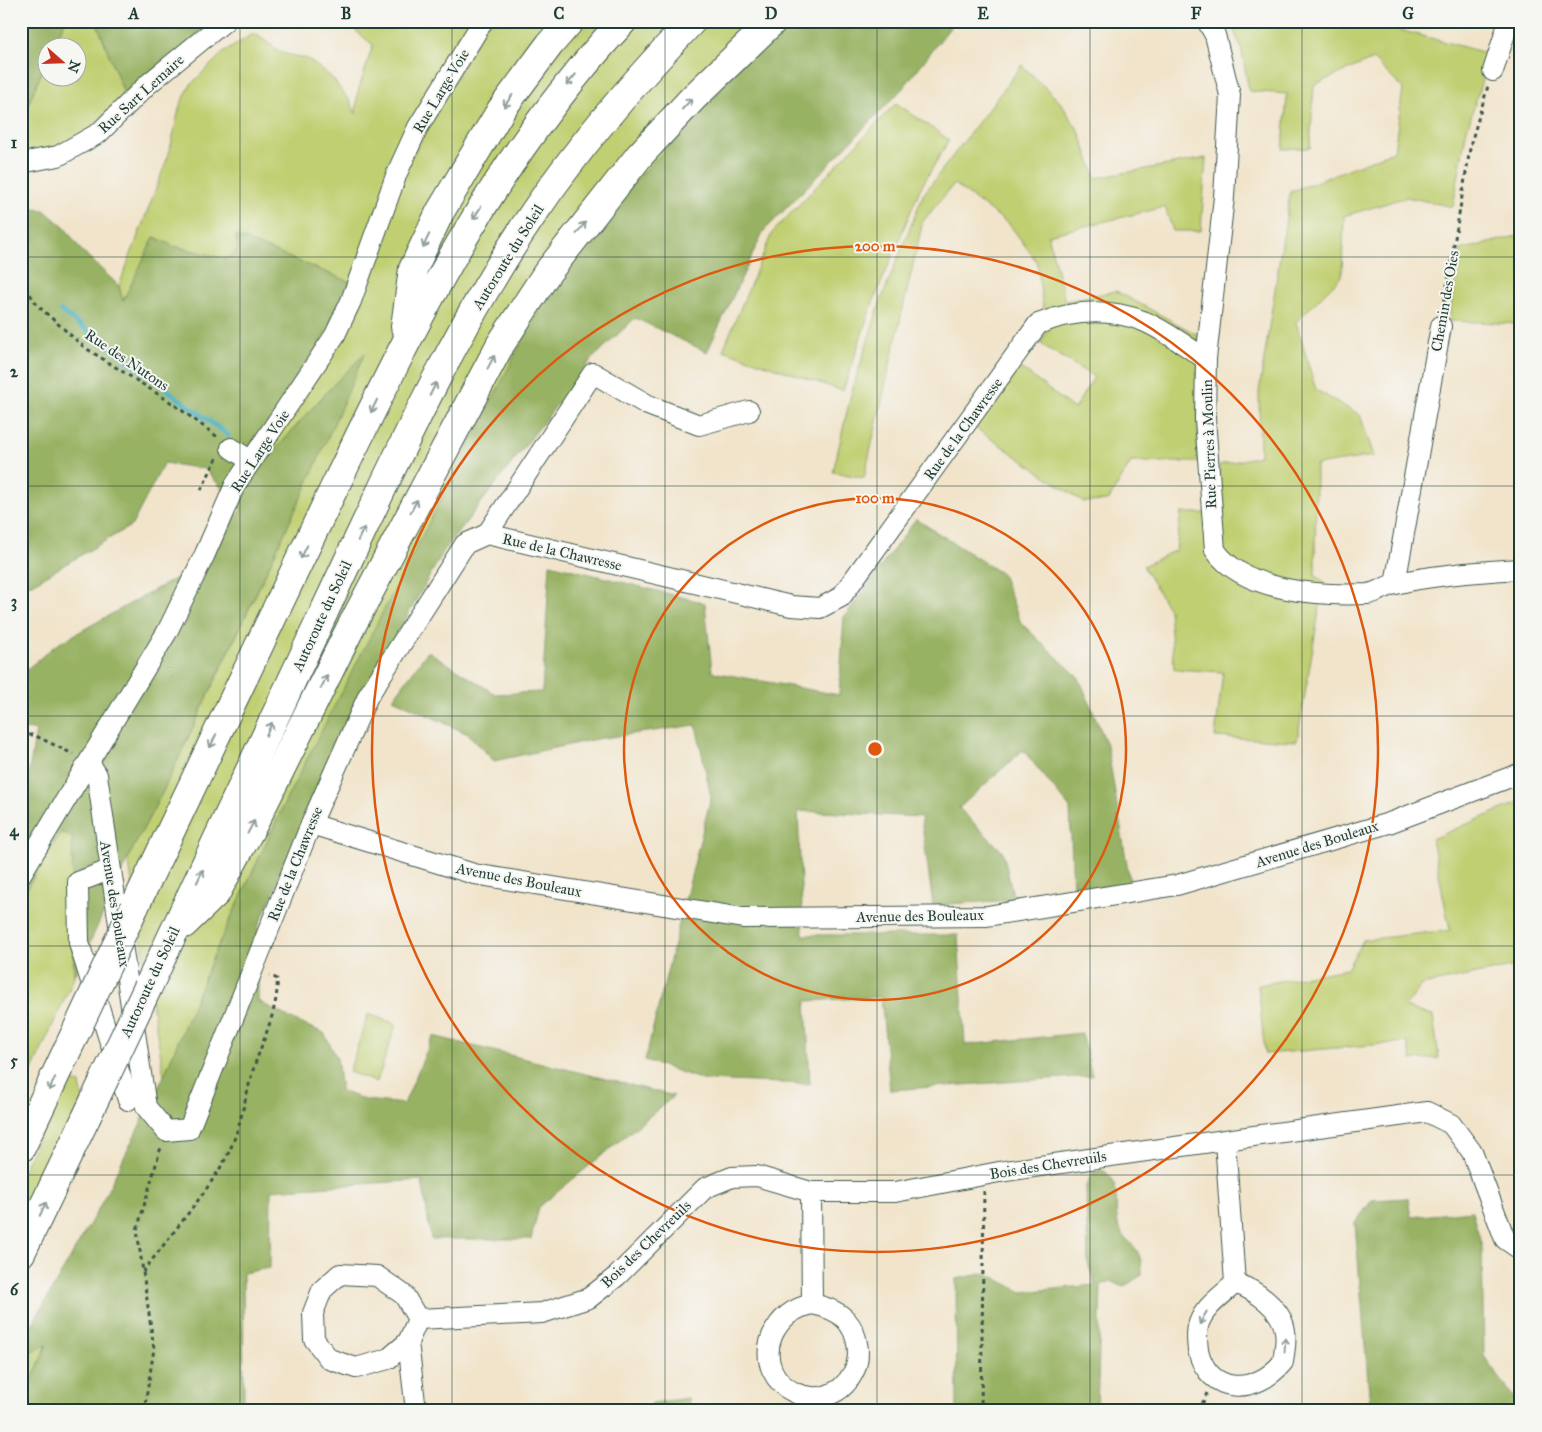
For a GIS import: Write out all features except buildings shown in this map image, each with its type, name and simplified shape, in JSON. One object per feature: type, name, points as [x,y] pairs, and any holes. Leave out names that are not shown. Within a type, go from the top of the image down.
[{"type":"highway","points":[[402,346],[413,269],[440,212],[501,110],[550,44],[570,21]]},
{"type":"highway","points":[[21,1148],[402,346],[454,251],[501,174],[549,107],[623,21]]},
{"type":"highway","name":"Autoroute du Soleil","points":[[21,1253],[354,549],[435,384],[484,292],[535,210],[595,129],[692,21]]},
{"type":"highway","points":[[172,936],[216,893],[256,819],[351,626],[445,448],[500,345],[547,273],[640,155],[693,98],[773,21]]},
{"type":"street","name":"Rue Sart Lemaire","points":[[21,163],[58,156],[99,133],[146,86],[225,21]]},
{"type":"street","name":"Rue Large Voie","points":[[21,874],[167,632],[206,554],[235,485],[335,335],[351,301],[397,172],[418,128],[482,21]]},
{"type":"street","name":"Rue Pierres à Moulin","points":[[1207,21],[1216,35],[1230,94],[1224,197],[1206,359],[1205,419],[1214,550],[1221,560],[1239,571],[1269,585],[1291,591],[1369,594],[1395,584],[1456,575],[1521,569]]},
{"type":"street","points":[[1493,71],[1509,21]]},
{"type":"street","name":"Rue de la Chawresse","points":[[166,1132],[189,1129],[311,824],[368,696],[465,544],[487,534],[791,606],[820,608],[841,597],[1038,324],[1057,316],[1087,311],[1118,315],[1144,321],[1206,359]]},
{"type":"street","name":"Chemin des Oies","points":[[1395,584],[1441,326]]},
{"type":"street","points":[[487,534],[593,373],[648,405],[699,426],[749,411]]},
{"type":"street","points":[[228,445],[251,460]]},
{"type":"street","name":"Avenue des Bouleaux","points":[[89,762],[97,775],[137,1104]]},
{"type":"street","name":"Avenue des Bouleaux","points":[[311,824],[474,874],[743,918],[987,916],[1178,886],[1389,823],[1521,773]]},
{"type":"street","points":[[110,870],[78,882],[79,944],[137,1104],[166,1132]]},
{"type":"street","name":"Bois des Chevreuils","points":[[418,1319],[542,1313],[588,1298],[617,1276],[705,1188],[732,1177],[757,1176],[811,1192],[895,1192],[984,1175],[1427,1112],[1451,1124],[1472,1152],[1505,1239],[1521,1250]]},
{"type":"street","points":[[1225,1140],[1235,1283]]},
{"type":"street","points":[[811,1192],[812,1304]]},
{"type":"street","points":[[340,1274],[377,1276],[404,1295],[418,1319],[408,1342],[388,1359],[356,1368],[330,1359],[314,1339],[313,1313],[322,1290],[340,1274]]},
{"type":"street","points":[[1235,1283],[1253,1291],[1280,1315],[1285,1330],[1283,1362],[1261,1382],[1246,1387],[1221,1382],[1208,1374],[1202,1364],[1197,1343],[1199,1322],[1212,1304],[1235,1283]]},
{"type":"street","points":[[812,1304],[831,1310],[845,1319],[856,1337],[858,1357],[853,1374],[838,1390],[822,1398],[808,1398],[789,1390],[775,1376],[769,1362],[768,1348],[775,1329],[788,1313],[812,1304]]},
{"type":"street","points":[[408,1342],[416,1411]]},
{"type":"path","name":"Chemin des Oies","points":[[1441,326],[1471,143],[1493,71]]},
{"type":"path","name":"Rue des Nutons","points":[[21,281],[38,306],[84,347],[172,403],[228,445]]},
{"type":"path","points":[[201,490],[228,445]]},
{"type":"path","points":[[21,735],[34,736],[89,762]]},
{"type":"path","points":[[143,1272],[223,1164],[245,1109],[246,1091],[264,1039],[277,990],[276,979],[254,967]]},
{"type":"path","points":[[144,1411],[154,1349],[137,1230],[166,1132]]},
{"type":"path","points":[[981,1411],[984,1175]]},
{"type":"green space","points":[[21,21],[65,21],[56,38],[38,38],[38,81],[21,122]]},
{"type":"green space","points":[[65,21],[96,21],[125,96],[75,142],[21,156],[21,122],[38,81],[38,88],[88,88],[88,38],[56,38]]},
{"type":"green space","points":[[96,21],[219,21],[125,96]]},
{"type":"green space","points":[[344,21],[477,21],[350,282],[236,237],[237,250],[227,259],[173,246],[155,237],[123,302],[119,286],[169,154],[180,105],[191,84],[223,53],[254,33],[282,53],[308,59],[331,77],[350,101],[356,114],[357,95],[373,45]]},
{"type":"green space","points":[[488,21],[767,21],[716,96],[628,189],[288,796],[215,952],[164,1076],[128,858],[163,791],[244,620],[305,489],[364,354],[333,385],[254,475],[407,165]]},
{"type":"green space","points":[[767,21],[955,21],[903,88],[763,232],[707,352],[635,318],[593,358],[443,552],[360,700],[258,927],[258,1001],[297,1022],[324,1033],[337,1058],[341,1091],[365,1100],[404,1104],[433,1036],[674,1096],[539,1207],[531,1239],[431,1239],[422,1180],[271,1190],[270,1268],[243,1273],[244,1411],[21,1411],[21,1406],[47,1345],[21,1355],[21,1344],[100,1206],[164,1076],[215,952],[288,796],[541,305],[628,189],[716,96]]},
{"type":"green space","points":[[1230,21],[1366,21],[1490,54],[1466,133],[1453,207],[1407,197],[1344,216],[1342,276],[1296,322],[1316,390],[1360,415],[1374,456],[1316,465],[1315,575],[1324,582],[1297,741],[1215,737],[1223,672],[1174,669],[1169,610],[1143,566],[1176,550],[1181,513],[1221,513],[1219,465],[1260,456],[1259,392],[1290,192],[1394,151],[1403,89],[1373,59],[1314,85],[1310,148],[1283,149],[1287,94],[1249,91],[1241,47]]},
{"type":"green space","points":[[1022,65],[1060,102],[1079,131],[1096,178],[1206,158],[1201,231],[1173,231],[1165,207],[1048,235],[1065,301],[1116,291],[1198,335],[1198,462],[1131,462],[1108,501],[1083,502],[974,427],[1017,365],[1074,409],[1094,377],[1041,344],[1046,332],[1037,262],[1010,225],[954,184],[923,221],[864,478],[833,472],[852,390],[880,303],[923,195]]},
{"type":"green space","points":[[896,103],[949,140],[920,189],[870,310],[843,391],[723,350],[772,233]]},
{"type":"green space","points":[[21,208],[44,210],[65,228],[81,250],[119,286],[123,301],[154,237],[173,246],[227,259],[237,249],[236,236],[350,282],[257,470],[333,385],[365,353],[305,489],[163,791],[128,858],[74,978],[72,837],[61,832],[21,898],[21,821],[36,730],[21,729],[21,674],[56,645],[176,578],[241,510],[205,469],[164,463],[132,525],[32,584],[21,586]]},
{"type":"green space","points":[[1521,235],[1521,324],[1449,321],[1460,250]]},
{"type":"green space","points":[[916,519],[1002,574],[1021,623],[1079,678],[1107,745],[1130,883],[1073,893],[1070,808],[1023,750],[959,808],[1003,852],[1014,900],[933,905],[921,817],[798,811],[803,935],[958,935],[965,1045],[1082,1033],[1092,1076],[890,1090],[881,997],[806,1001],[810,1084],[703,1080],[645,1060],[711,797],[696,725],[596,739],[494,761],[468,734],[393,699],[428,651],[495,694],[542,692],[550,564],[705,603],[712,672],[839,695],[844,617]]},
{"type":"green space","points":[[1521,801],[1521,965],[1422,985],[1405,1007],[1433,1016],[1439,1058],[1412,1060],[1407,1042],[1265,1054],[1258,985],[1347,969],[1363,940],[1450,930],[1432,839]]},
{"type":"green space","points":[[61,832],[73,837],[74,978],[21,1095],[21,898]]},
{"type":"green space","points":[[368,1014],[396,1024],[377,1082],[349,1072]]},
{"type":"green space","points":[[67,1079],[80,1084],[83,1099],[21,1229],[21,1174]]},
{"type":"green space","points":[[1102,1170],[1113,1181],[1119,1227],[1140,1257],[1142,1275],[1123,1287],[1111,1281],[1101,1285],[1097,1411],[957,1411],[956,1279],[986,1273],[1022,1292],[1095,1285],[1088,1263],[1086,1186],[1092,1173]]},
{"type":"green space","points":[[1408,1198],[1411,1217],[1472,1211],[1482,1246],[1484,1356],[1521,1408],[1521,1411],[1314,1411],[1370,1405],[1355,1223],[1372,1200]]},
{"type":"green space","points":[[47,1344],[21,1406],[21,1355]]},
{"type":"green space","points":[[688,1398],[690,1411],[651,1411],[652,1403]]},
{"type":"waterway","points":[[61,311],[228,435]]}]
